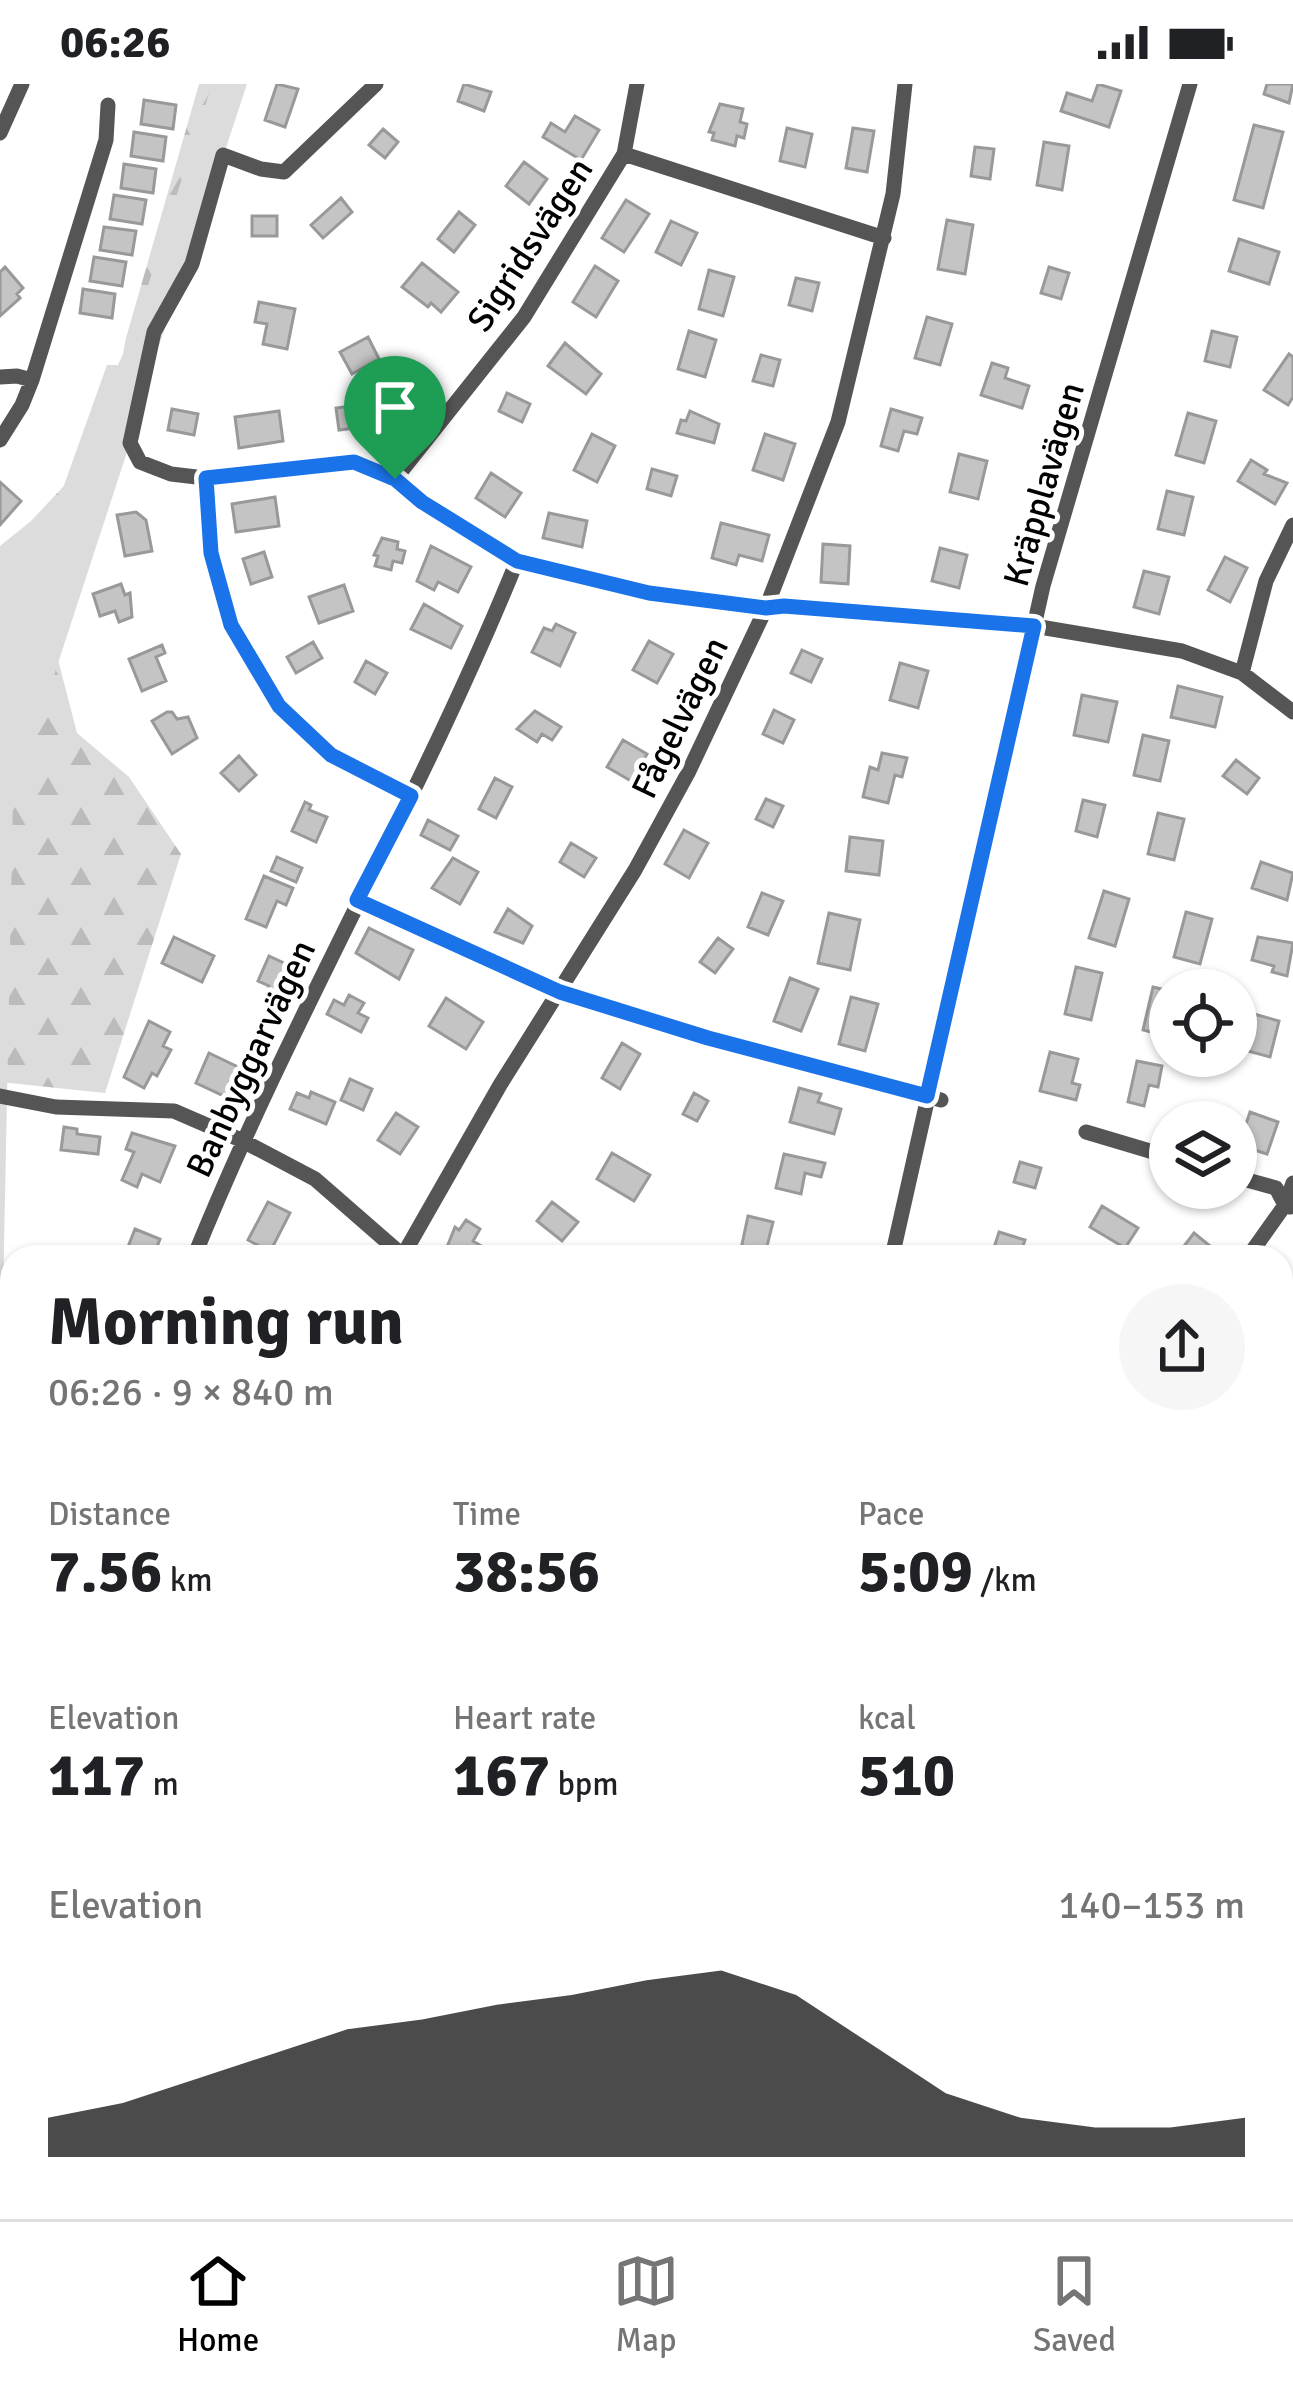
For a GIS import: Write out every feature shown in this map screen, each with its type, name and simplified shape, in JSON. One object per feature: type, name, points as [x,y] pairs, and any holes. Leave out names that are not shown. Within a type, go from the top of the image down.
[{"type":"street","points":[[0,133],[22,84]]},
{"type":"street","points":[[376,84],[284,172],[261,170],[224,155],[192,264],[154,332],[130,443],[140,462],[171,474],[206,478],[354,462],[395,479],[422,502],[517,561],[649,593],[766,608],[1034,626],[1182,652],[1242,674],[1293,712]]},
{"type":"street","name":"Sigridsvägen","points":[[395,479],[524,317],[624,154],[637,84]]},
{"type":"street","name":"Fågelvägen","points":[[407,1245],[632,874],[688,773],[766,608],[838,422],[884,238],[905,84]]},
{"type":"street","name":"Kräpplavägen","points":[[895,1245],[934,1098],[1034,626],[1190,84]]},
{"type":"street","points":[[0,440],[32,380],[106,140],[107,105]]},
{"type":"street","points":[[624,154],[884,238]]},
{"type":"street","points":[[0,377],[32,380]]},
{"type":"street","points":[[206,478],[211,553],[231,625],[279,706],[331,755],[411,796]]},
{"type":"street","points":[[1242,674],[1266,581],[1293,525]]},
{"type":"street","name":"Banbyggarvägen","points":[[199,1245],[242,1140],[469,681],[517,561]]},
{"type":"street","points":[[357,900],[560,992],[708,1038],[934,1098]]},
{"type":"street","points":[[0,1096],[56,1107],[157,1108],[242,1140],[315,1179],[390,1245]]},
{"type":"street","points":[[1086,1132],[1149,1151]]},
{"type":"street","points":[[1257,1183],[1276,1189],[1289,1206]]},
{"type":"street","points":[[1258,1245],[1289,1206],[1293,1184]]},
{"type":"green space","points":[[199,84],[239,84],[189,260],[54,644],[77,733],[129,777],[181,854],[105,1093],[0,1082],[0,546],[76,473],[114,400],[126,338]]},
{"type":"green space","points":[[212,84],[247,84],[190,257],[152,314],[128,449],[13,801],[4,1245],[0,1245],[0,561],[53,516],[107,365],[118,365],[133,333]]},
{"type":"building","points":[[277,84],[298,89],[285,127],[265,120]]},
{"type":"building","points":[[464,84],[491,92],[484,111],[458,101]]},
{"type":"building","points":[[1098,84],[1121,91],[1109,127],[1061,111],[1067,93],[1092,101]]},
{"type":"building","points":[[1267,84],[1293,84],[1289,103],[1264,94]]},
{"type":"building","points":[[144,100],[176,105],[173,129],[141,124]]},
{"type":"building","points":[[720,104],[743,109],[744,138],[737,136],[735,146],[712,140],[714,133],[709,132]]},
{"type":"building","points":[[575,116],[599,130],[581,160],[543,137],[551,123],[565,132]]},
{"type":"building","points":[[1254,125],[1283,132],[1263,208],[1234,200]]},
{"type":"building","points":[[787,128],[812,134],[805,167],[780,161]]},
{"type":"building","points":[[853,128],[874,131],[867,172],[846,168]]},
{"type":"building","points":[[383,129],[398,142],[385,158],[369,145]]},
{"type":"building","points":[[134,132],[166,137],[163,161],[131,156]]},
{"type":"building","points":[[1044,142],[1069,146],[1062,190],[1037,185]]},
{"type":"building","points":[[975,147],[994,149],[990,179],[971,176]]},
{"type":"building","points":[[524,162],[547,179],[529,204],[506,186]]},
{"type":"building","points":[[124,164],[156,169],[153,193],[121,188]]},
{"type":"building","points":[[114,195],[146,200],[142,224],[110,219]]},
{"type":"building","points":[[341,198],[352,212],[323,238],[311,225]]},
{"type":"building","points":[[626,200],[649,214],[624,252],[602,238]]},
{"type":"building","points":[[459,212],[475,225],[454,252],[438,239]]},
{"type":"building","points":[[252,216],[277,216],[277,236],[252,236]]},
{"type":"building","points":[[947,220],[973,225],[965,274],[938,269]]},
{"type":"building","points":[[671,221],[697,233],[681,265],[656,252]]},
{"type":"building","points":[[104,227],[136,231],[132,255],[100,250]]},
{"type":"building","points":[[1239,239],[1279,252],[1269,284],[1229,271]]},
{"type":"building","points":[[94,257],[126,262],[122,286],[90,281]]},
{"type":"building","points":[[422,263],[458,292],[441,312],[402,287]]},
{"type":"building","points":[[595,266],[618,281],[596,317],[573,302]]},
{"type":"building","points":[[5,267],[23,288],[17,294],[20,298],[0,316],[0,272]]},
{"type":"building","points":[[1049,267],[1069,273],[1061,299],[1041,293]]},
{"type":"building","points":[[709,270],[734,277],[723,316],[699,309]]},
{"type":"building","points":[[796,278],[819,283],[812,311],[789,305]]},
{"type":"building","points":[[83,289],[115,294],[112,318],[80,313]]},
{"type":"building","points":[[259,302],[295,309],[287,349],[263,344],[267,324],[255,322]]},
{"type":"building","points":[[927,317],[952,324],[940,365],[915,358]]},
{"type":"building","points":[[689,331],[716,340],[705,377],[678,369]]},
{"type":"building","points":[[1212,331],[1237,337],[1230,367],[1205,361]]},
{"type":"building","points":[[368,337],[379,359],[352,374],[340,352]]},
{"type":"building","points":[[565,343],[601,374],[586,394],[548,366]]},
{"type":"building","points":[[1289,354],[1293,357],[1293,397],[1288,405],[1264,390]]},
{"type":"building","points":[[761,355],[780,360],[773,386],[753,381]]},
{"type":"building","points":[[992,363],[1008,368],[1005,378],[1029,386],[1022,408],[981,395]]},
{"type":"building","points":[[507,393],[530,404],[522,422],[499,411]]},
{"type":"building","points":[[377,403],[380,425],[339,430],[336,408]]},
{"type":"building","points":[[172,409],[198,414],[194,435],[168,430]]},
{"type":"building","points":[[891,409],[922,418],[917,434],[904,431],[898,451],[881,446]]},
{"type":"building","points":[[279,411],[283,441],[239,448],[235,417]]},
{"type":"building","points":[[690,411],[719,424],[714,443],[677,433]]},
{"type":"building","points":[[1188,413],[1216,421],[1204,463],[1176,455]]},
{"type":"building","points":[[592,434],[615,446],[597,482],[574,470]]},
{"type":"building","points":[[765,434],[795,444],[783,480],[753,470]]},
{"type":"building","points":[[959,454],[987,461],[978,499],[950,492]]},
{"type":"building","points":[[1251,460],[1267,470],[1264,474],[1287,483],[1275,504],[1238,481]]},
{"type":"building","points":[[652,469],[677,476],[671,496],[647,489]]},
{"type":"building","points":[[491,473],[521,493],[505,517],[476,498]]},
{"type":"building","points":[[0,482],[21,501],[0,525]]},
{"type":"building","points":[[1167,491],[1193,497],[1184,535],[1158,529]]},
{"type":"building","points":[[275,497],[279,526],[236,532],[232,504]]},
{"type":"building","points":[[136,512],[146,520],[152,551],[125,556],[117,515]]},
{"type":"building","points":[[549,513],[587,521],[582,547],[543,538]]},
{"type":"building","points":[[721,523],[769,535],[762,561],[739,555],[736,565],[712,558]]},
{"type":"building","points":[[382,538],[398,542],[397,549],[405,551],[402,563],[393,561],[391,570],[375,566],[378,556],[374,555]]},
{"type":"building","points":[[823,544],[850,546],[848,584],[821,582]]},
{"type":"building","points":[[431,546],[471,567],[458,592],[438,582],[434,590],[417,581]]},
{"type":"building","points":[[940,548],[967,555],[959,588],[932,581]]},
{"type":"building","points":[[264,552],[272,577],[251,584],[243,559]]},
{"type":"building","points":[[1225,557],[1247,568],[1230,602],[1208,590]]},
{"type":"building","points":[[1144,571],[1169,577],[1159,614],[1134,607]]},
{"type":"building","points":[[121,584],[125,595],[130,593],[132,617],[119,622],[115,611],[100,616],[93,594]]},
{"type":"building","points":[[344,585],[353,611],[319,623],[309,597]]},
{"type":"building","points":[[424,604],[462,626],[451,648],[411,629]]},
{"type":"building","points":[[556,624],[575,633],[560,666],[532,652],[544,628],[552,631]]},
{"type":"building","points":[[649,641],[673,654],[657,683],[633,670]]},
{"type":"building","points":[[313,642],[322,658],[296,673],[287,657]]},
{"type":"building","points":[[162,645],[165,653],[156,657],[166,681],[142,691],[129,659]]},
{"type":"building","points":[[802,650],[822,659],[811,682],[791,673]]},
{"type":"building","points":[[366,661],[387,673],[375,694],[355,682]]},
{"type":"building","points":[[900,663],[928,671],[918,708],[890,700]]},
{"type":"building","points":[[1178,686],[1222,697],[1215,727],[1171,717]]},
{"type":"building","points":[[1082,695],[1117,702],[1108,742],[1074,735]]},
{"type":"building","points":[[774,710],[794,720],[783,743],[763,734]]},
{"type":"building","points":[[535,711],[561,727],[552,740],[542,734],[537,742],[517,729]]},
{"type":"building","points":[[167,712],[177,719],[188,717],[197,738],[172,754],[152,721]]},
{"type":"building","points":[[1143,735],[1169,741],[1160,781],[1134,775]]},
{"type":"building","points":[[623,740],[647,754],[631,781],[607,767]]},
{"type":"building","points":[[882,753],[907,758],[902,777],[895,775],[888,803],[863,797],[870,767],[878,770]]},
{"type":"building","points":[[239,756],[256,775],[239,791],[221,773]]},
{"type":"building","points":[[1236,760],[1259,778],[1247,794],[1223,776]]},
{"type":"building","points":[[495,778],[512,787],[496,818],[479,809]]},
{"type":"building","points":[[766,799],[783,806],[773,827],[756,819]]},
{"type":"building","points":[[1083,800],[1105,805],[1097,837],[1076,831]]},
{"type":"building","points":[[305,802],[311,805],[309,810],[327,817],[316,842],[292,831]]},
{"type":"building","points":[[1158,813],[1184,819],[1174,860],[1148,854]]},
{"type":"building","points":[[428,820],[458,836],[450,850],[421,835]]},
{"type":"building","points":[[684,830],[708,843],[689,878],[665,864]]},
{"type":"building","points":[[850,837],[883,841],[879,875],[846,871]]},
{"type":"building","points":[[571,843],[596,858],[584,877],[560,862]]},
{"type":"building","points":[[277,857],[302,868],[296,882],[271,871]]},
{"type":"building","points":[[453,858],[478,872],[460,904],[432,888]]},
{"type":"building","points":[[1261,862],[1293,873],[1287,900],[1252,888]]},
{"type":"building","points":[[264,876],[293,888],[286,905],[277,901],[266,927],[246,919]]},
{"type":"building","points":[[1104,891],[1129,899],[1115,946],[1089,938]]},
{"type":"building","points":[[762,893],[783,901],[768,935],[748,927]]},
{"type":"building","points":[[508,909],[532,926],[523,943],[495,932]]},
{"type":"building","points":[[1186,912],[1212,919],[1200,964],[1174,957]]},
{"type":"building","points":[[829,913],[860,920],[850,970],[818,963]]},
{"type":"building","points":[[369,928],[413,950],[399,979],[356,953]]},
{"type":"building","points":[[174,937],[214,956],[202,982],[162,963]]},
{"type":"building","points":[[1258,937],[1293,943],[1287,976],[1272,972],[1274,966],[1252,960]]},
{"type":"building","points":[[718,938],[733,949],[715,973],[700,962]]},
{"type":"building","points":[[269,956],[299,970],[281,1001],[265,995],[269,986],[258,981]]},
{"type":"building","points":[[1076,967],[1102,973],[1091,1020],[1065,1014]]},
{"type":"building","points":[[790,978],[818,989],[801,1031],[774,1021]]},
{"type":"building","points":[[349,995],[364,1003],[358,1013],[368,1018],[361,1032],[327,1014],[334,1000],[344,1005]]},
{"type":"building","points":[[851,997],[878,1004],[865,1051],[839,1044]]},
{"type":"building","points":[[446,998],[483,1022],[466,1049],[429,1026]]},
{"type":"building","points":[[1257,1015],[1279,1021],[1270,1057],[1257,1054]]},
{"type":"building","points":[[149,1021],[170,1032],[163,1046],[171,1050],[157,1076],[152,1073],[144,1088],[124,1077]]},
{"type":"building","points":[[622,1043],[640,1054],[620,1089],[602,1078]]},
{"type":"building","points":[[1050,1052],[1078,1059],[1072,1083],[1080,1085],[1076,1100],[1040,1091]]},
{"type":"building","points":[[209,1053],[240,1068],[226,1097],[196,1083]]},
{"type":"building","points":[[1137,1061],[1149,1063],[1149,1077],[1160,1077],[1158,1087],[1149,1085],[1144,1106],[1128,1102]]},
{"type":"building","points":[[350,1079],[372,1089],[363,1110],[341,1100]]},
{"type":"building","points":[[799,1088],[821,1094],[818,1102],[841,1109],[834,1134],[790,1122]]},
{"type":"building","points":[[311,1092],[335,1102],[326,1124],[290,1109],[297,1093],[309,1098]]},
{"type":"building","points":[[694,1093],[708,1101],[697,1121],[683,1114]]},
{"type":"building","points":[[396,1113],[418,1127],[400,1154],[378,1140]]},
{"type":"building","points":[[1257,1114],[1278,1122],[1267,1154],[1257,1151]]},
{"type":"building","points":[[64,1127],[100,1137],[98,1154],[61,1150]]},
{"type":"building","points":[[132,1133],[175,1146],[160,1182],[142,1174],[137,1187],[122,1180],[134,1152],[126,1149]]},
{"type":"building","points":[[612,1153],[650,1175],[634,1201],[597,1179]]},
{"type":"building","points":[[784,1154],[825,1163],[821,1177],[805,1173],[801,1194],[776,1188]]},
{"type":"building","points":[[1020,1162],[1041,1168],[1035,1188],[1014,1182]]},
{"type":"building","points":[[268,1202],[290,1213],[274,1245],[248,1240]]},
{"type":"building","points":[[552,1202],[578,1222],[562,1241],[537,1221]]},
{"type":"building","points":[[1102,1206],[1138,1228],[1127,1245],[1120,1245],[1090,1227]]},
{"type":"building","points":[[748,1216],[773,1222],[767,1245],[742,1245]]},
{"type":"building","points":[[466,1220],[480,1229],[473,1241],[480,1245],[448,1245],[455,1227],[459,1230]]},
{"type":"building","points":[[135,1229],[160,1239],[158,1245],[129,1245]]},
{"type":"building","points":[[999,1232],[1025,1240],[1023,1245],[995,1245]]},
{"type":"building","points":[[1194,1233],[1209,1245],[1185,1245]]},
{"type":"route","points":[[354,462],[395,479],[422,502],[517,561],[649,593],[766,608],[1034,626],[927,1096],[708,1038],[560,992],[357,900],[411,796],[331,755],[279,706],[231,625],[211,553],[206,478],[354,462]]}]
